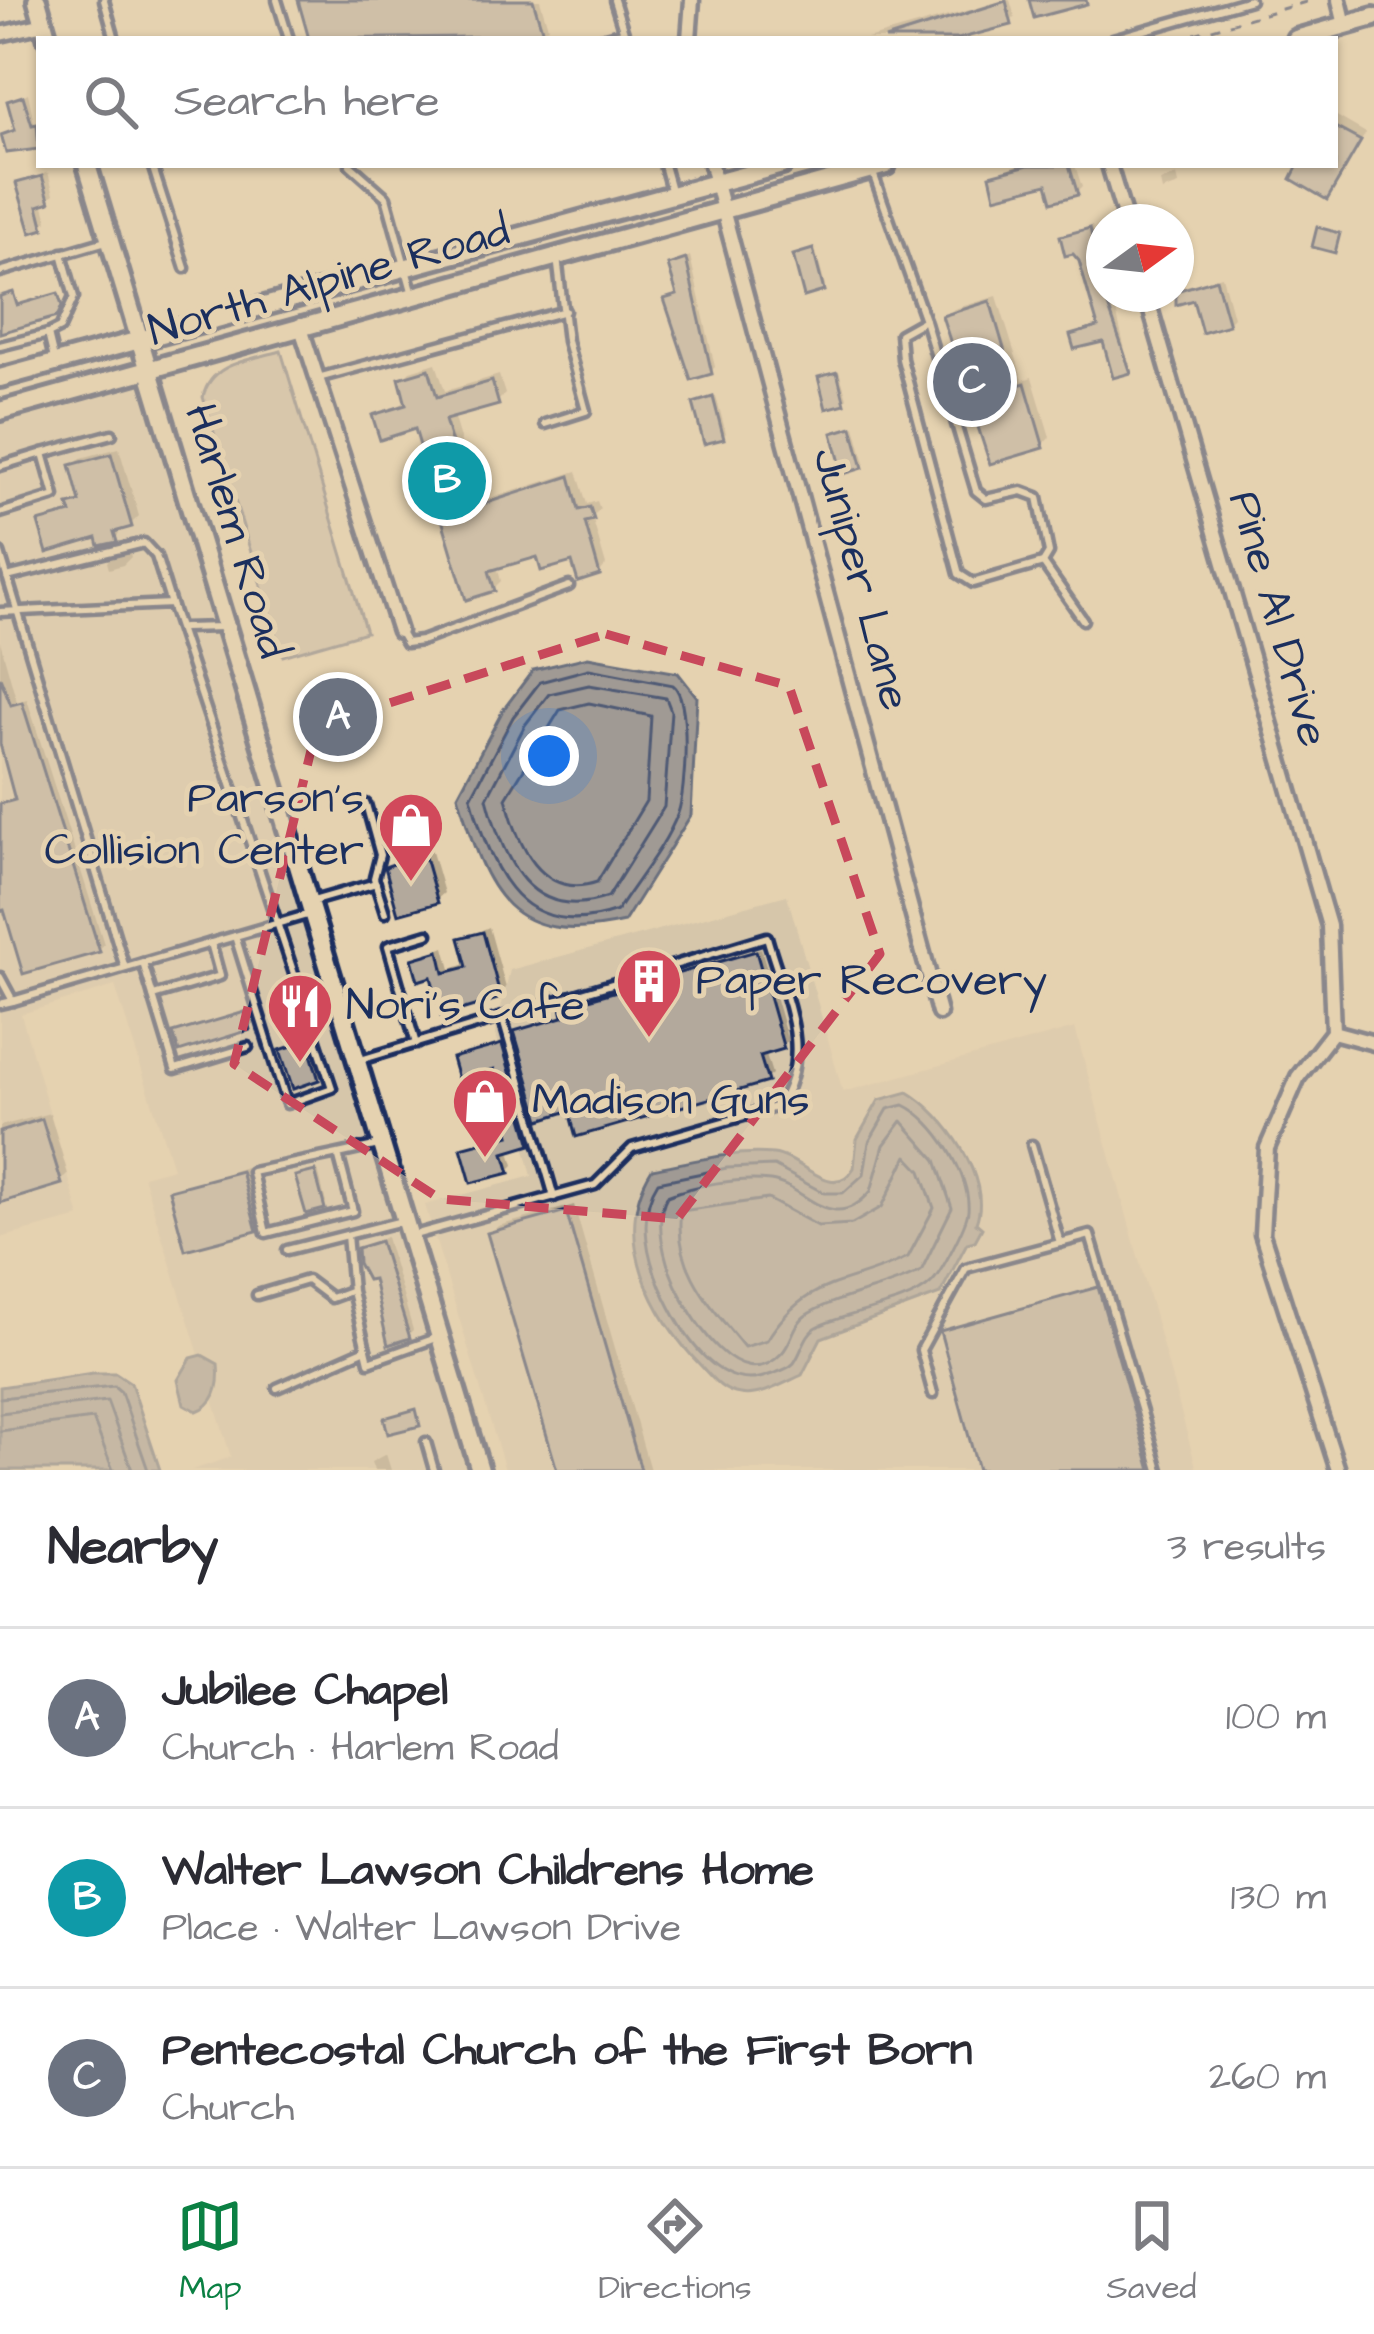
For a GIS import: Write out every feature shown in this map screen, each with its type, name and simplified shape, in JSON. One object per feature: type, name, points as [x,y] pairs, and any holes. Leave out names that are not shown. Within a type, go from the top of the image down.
[{"type":"main road","points":[[37,0],[46,32]]},
{"type":"main road","points":[[1307,36],[1374,17]]},
{"type":"main road","name":"Harlem Road","points":[[88,168],[480,1470]]},
{"type":"main road","name":"North Alpine Road","points":[[0,378],[671,194],[714,174],[759,168]]},
{"type":"main road","name":"North Alpine Road","points":[[0,411],[412,292],[875,168]]},
{"type":"street","points":[[689,36],[692,0]]},
{"type":"street","points":[[1339,0],[1346,25]]},
{"type":"street","points":[[0,34],[46,32]]},
{"type":"street","points":[[1110,168],[1121,204]]},
{"type":"street","name":"Juniper Lane","points":[[714,174],[939,1013]]},
{"type":"street","name":"Pine Al Drive","points":[[1151,312],[1329,926],[1333,1032]]},
{"type":"street","points":[[300,326],[399,631]]},
{"type":"street","points":[[1338,1470],[1262,1234],[1267,1148],[1298,1077],[1333,1032],[1374,1043]]},
{"type":"lane","points":[[104,0],[114,36]]},
{"type":"lane","points":[[277,0],[288,36]]},
{"type":"lane","points":[[614,0],[624,35]]},
{"type":"lane","points":[[1124,36],[1250,0]]},
{"type":"lane","points":[[153,168],[185,268]]},
{"type":"lane","points":[[353,168],[386,197],[412,292]]},
{"type":"lane","points":[[665,168],[671,194]]},
{"type":"lane","points":[[879,168],[925,320],[976,491],[986,500],[1022,491],[1038,497],[1049,553],[1042,563],[974,583],[959,574],[902,359],[900,334],[925,320]]},
{"type":"lane","points":[[0,272],[110,240]]},
{"type":"lane","points":[[0,346],[60,328],[74,297],[62,253]]},
{"type":"lane","points":[[545,424],[586,411],[556,254]]},
{"type":"lane","points":[[318,378],[565,311]]},
{"type":"lane","points":[[48,334],[55,362]]},
{"type":"lane","points":[[0,466],[112,434]]},
{"type":"lane","points":[[0,513],[56,496],[44,453]]},
{"type":"lane","points":[[7,578],[144,543],[156,556],[332,1088],[287,1104],[235,936]]},
{"type":"lane","points":[[0,553],[125,968]]},
{"type":"lane","points":[[1042,563],[1083,620]]},
{"type":"lane","points":[[399,631],[406,644],[421,641],[569,586]]},
{"type":"lane","points":[[0,612],[171,604]]},
{"type":"lane","points":[[181,628],[227,627]]},
{"type":"lane","points":[[366,804],[380,855],[376,883],[385,914]]},
{"type":"lane","points":[[0,1004],[277,924],[376,883]]},
{"type":"lane","points":[[416,1044],[388,946],[428,934]]},
{"type":"lane","points":[[287,1250],[595,1186],[632,1148],[779,1106],[796,1079],[800,1053],[767,937],[358,1060]]},
{"type":"lane","points":[[154,996],[220,976],[211,943]]},
{"type":"lane","points":[[143,962],[176,1069],[248,1047]]},
{"type":"lane","points":[[0,976],[13,1000]]},
{"type":"lane","points":[[503,1020],[554,1197]]},
{"type":"lane","points":[[338,1154],[353,1211],[266,1233],[252,1172],[382,1144]]},
{"type":"lane","points":[[1033,1145],[1060,1243]]},
{"type":"lane","points":[[347,1235],[352,1291],[369,1363],[440,1336]]},
{"type":"lane","points":[[933,1394],[921,1350],[966,1268],[1090,1235],[1159,1470]]},
{"type":"lane","points":[[257,1295],[307,1280],[331,1298],[352,1291]]},
{"type":"lane","points":[[277,1388],[366,1349]]},
{"type":"lane","points":[[426,1442],[434,1470]]},
{"type":"path","points":[[1188,36],[1313,0]]},
{"type":"highlighted area","points":[[606,634],[789,686],[880,954],[677,1219],[440,1199],[234,1064],[317,726]]},
{"type":"shaded area","points":[[281,351],[366,632],[283,656],[203,397],[207,385],[223,369]]},
{"type":"shaded area","points":[[145,382],[468,1470],[192,1470],[231,1457],[143,1176],[173,1168],[115,986],[21,1014],[80,1217],[0,1238],[0,419]]},
{"type":"shaded area","points":[[787,895],[843,1092],[1075,1028],[1197,1470],[505,1470],[425,1205],[532,1176],[495,1034],[510,970]]},
{"type":"water","points":[[588,657],[678,673],[697,697],[691,815],[624,922],[554,927],[529,919],[493,885],[458,795],[503,710],[533,670]]},
{"type":"water","points":[[908,1092],[950,1131],[971,1168],[978,1187],[976,1223],[982,1228],[975,1241],[967,1243],[940,1294],[821,1338],[802,1375],[756,1394],[723,1388],[668,1325],[643,1275],[635,1222],[652,1169],[758,1153],[784,1157],[836,1181],[854,1168],[857,1139],[879,1100]]},
{"type":"water","points":[[202,1355],[218,1364],[218,1379],[213,1398],[197,1411],[184,1404],[178,1380],[191,1358]]},
{"type":"water","points":[[116,1373],[131,1383],[160,1470],[0,1470],[0,1387]]},
{"type":"building","points":[[298,0],[533,0],[544,36],[308,36]]},
{"type":"building","points":[[1029,0],[1086,0],[1087,4],[1034,18]]},
{"type":"building","points":[[1006,1],[1012,25],[970,36],[895,36]]},
{"type":"building","points":[[23,96],[32,125],[36,124],[36,149],[6,153],[1,135],[15,130],[7,101]]},
{"type":"building","points":[[1338,129],[1361,141],[1327,200],[1291,179],[1296,168],[1338,168]]},
{"type":"building","points":[[1017,168],[1070,168],[1078,195],[1052,202],[1047,184],[995,197],[990,175]]},
{"type":"building","points":[[42,176],[50,202],[38,206],[44,229],[31,233],[16,183]]},
{"type":"building","points":[[1317,227],[1340,233],[1335,253],[1312,247]]},
{"type":"building","points":[[1086,229],[1086,285],[1079,261],[1073,254],[1065,256],[1060,236]]},
{"type":"building","points":[[813,249],[824,291],[804,297],[793,255]]},
{"type":"building","points":[[686,259],[712,374],[691,380],[664,299],[677,295],[668,265]]},
{"type":"building","points":[[1216,279],[1229,325],[1202,333],[1194,286]]},
{"type":"building","points":[[13,292],[17,305],[58,293],[62,306],[57,317],[0,333],[0,296]]},
{"type":"building","points":[[990,301],[1015,386],[1025,383],[1044,448],[990,464],[942,316]]},
{"type":"building","points":[[1094,312],[1110,312],[1131,373],[1113,378],[1103,342],[1074,349],[1070,335],[1098,327]]},
{"type":"building","points":[[429,369],[437,397],[492,381],[499,405],[445,420],[471,508],[570,476],[579,510],[590,507],[594,520],[585,522],[600,575],[578,582],[572,562],[541,571],[537,557],[489,571],[495,591],[466,600],[415,429],[380,440],[372,415],[406,405],[399,378]]},
{"type":"building","points":[[837,372],[845,404],[826,409],[818,377]]},
{"type":"building","points":[[713,397],[724,439],[704,444],[693,403]]},
{"type":"building","points":[[852,427],[863,468],[843,474],[832,433]]},
{"type":"building","points":[[111,454],[132,527],[114,532],[117,542],[99,546],[97,538],[47,553],[38,522],[71,513],[68,505],[80,502],[70,465]]},
{"type":"building","points":[[0,677],[11,705],[22,702],[100,952],[23,974],[4,910],[0,911],[0,804],[15,800],[0,744]]},
{"type":"building","points":[[351,701],[357,724],[326,732],[320,709]]},
{"type":"building","name":"Parson's Collision Center","points":[[419,836],[438,903],[398,914],[385,867],[402,861],[397,843]]},
{"type":"building","points":[[483,932],[501,998],[441,1016],[431,977],[418,981],[412,959],[439,951],[444,973],[467,967],[459,938]]},
{"type":"building","name":"Paper Recovery","points":[[756,951],[784,1049],[760,1056],[768,1082],[576,1137],[569,1111],[540,1120],[514,1031],[563,1017],[561,1007]]},
{"type":"building","points":[[245,1012],[250,1030],[179,1052],[173,1033]]},
{"type":"building","name":"Nori's Cafe","points":[[307,1041],[319,1080],[293,1089],[280,1050]]},
{"type":"building","points":[[502,1044],[531,1145],[504,1153],[510,1173],[471,1183],[461,1148],[510,1135],[494,1069],[458,1079],[452,1058]]},
{"type":"building","points":[[42,1119],[62,1184],[0,1203],[0,1132]]},
{"type":"building","points":[[241,1171],[257,1231],[185,1250],[169,1190]]},
{"type":"building","points":[[315,1171],[325,1209],[306,1214],[295,1176]]},
{"type":"building","points":[[566,1211],[641,1470],[557,1470],[487,1233]]},
{"type":"building","points":[[380,1241],[410,1338],[388,1345],[373,1279],[367,1280],[358,1263],[357,1248]]},
{"type":"building","points":[[1098,1287],[1151,1470],[978,1470],[940,1331]]},
{"type":"building","points":[[416,1409],[420,1426],[388,1434],[384,1418]]},
{"type":"place","name":"Pentecostal Church of the First Born","points":[[972,382]]},
{"type":"place","name":"Walter Lawson Childrens Home","points":[[447,481]]},
{"type":"place","name":"Jubilee Chapel","points":[[338,717]]},
{"type":"place","name":"Parson's Collision Center","points":[[411,884]]},
{"type":"place","name":"Paper Recovery","points":[[649,1040]]},
{"type":"place","name":"Nori's Cafe","points":[[300,1065]]},
{"type":"place","name":"Madison Guns","points":[[485,1160]]}]
